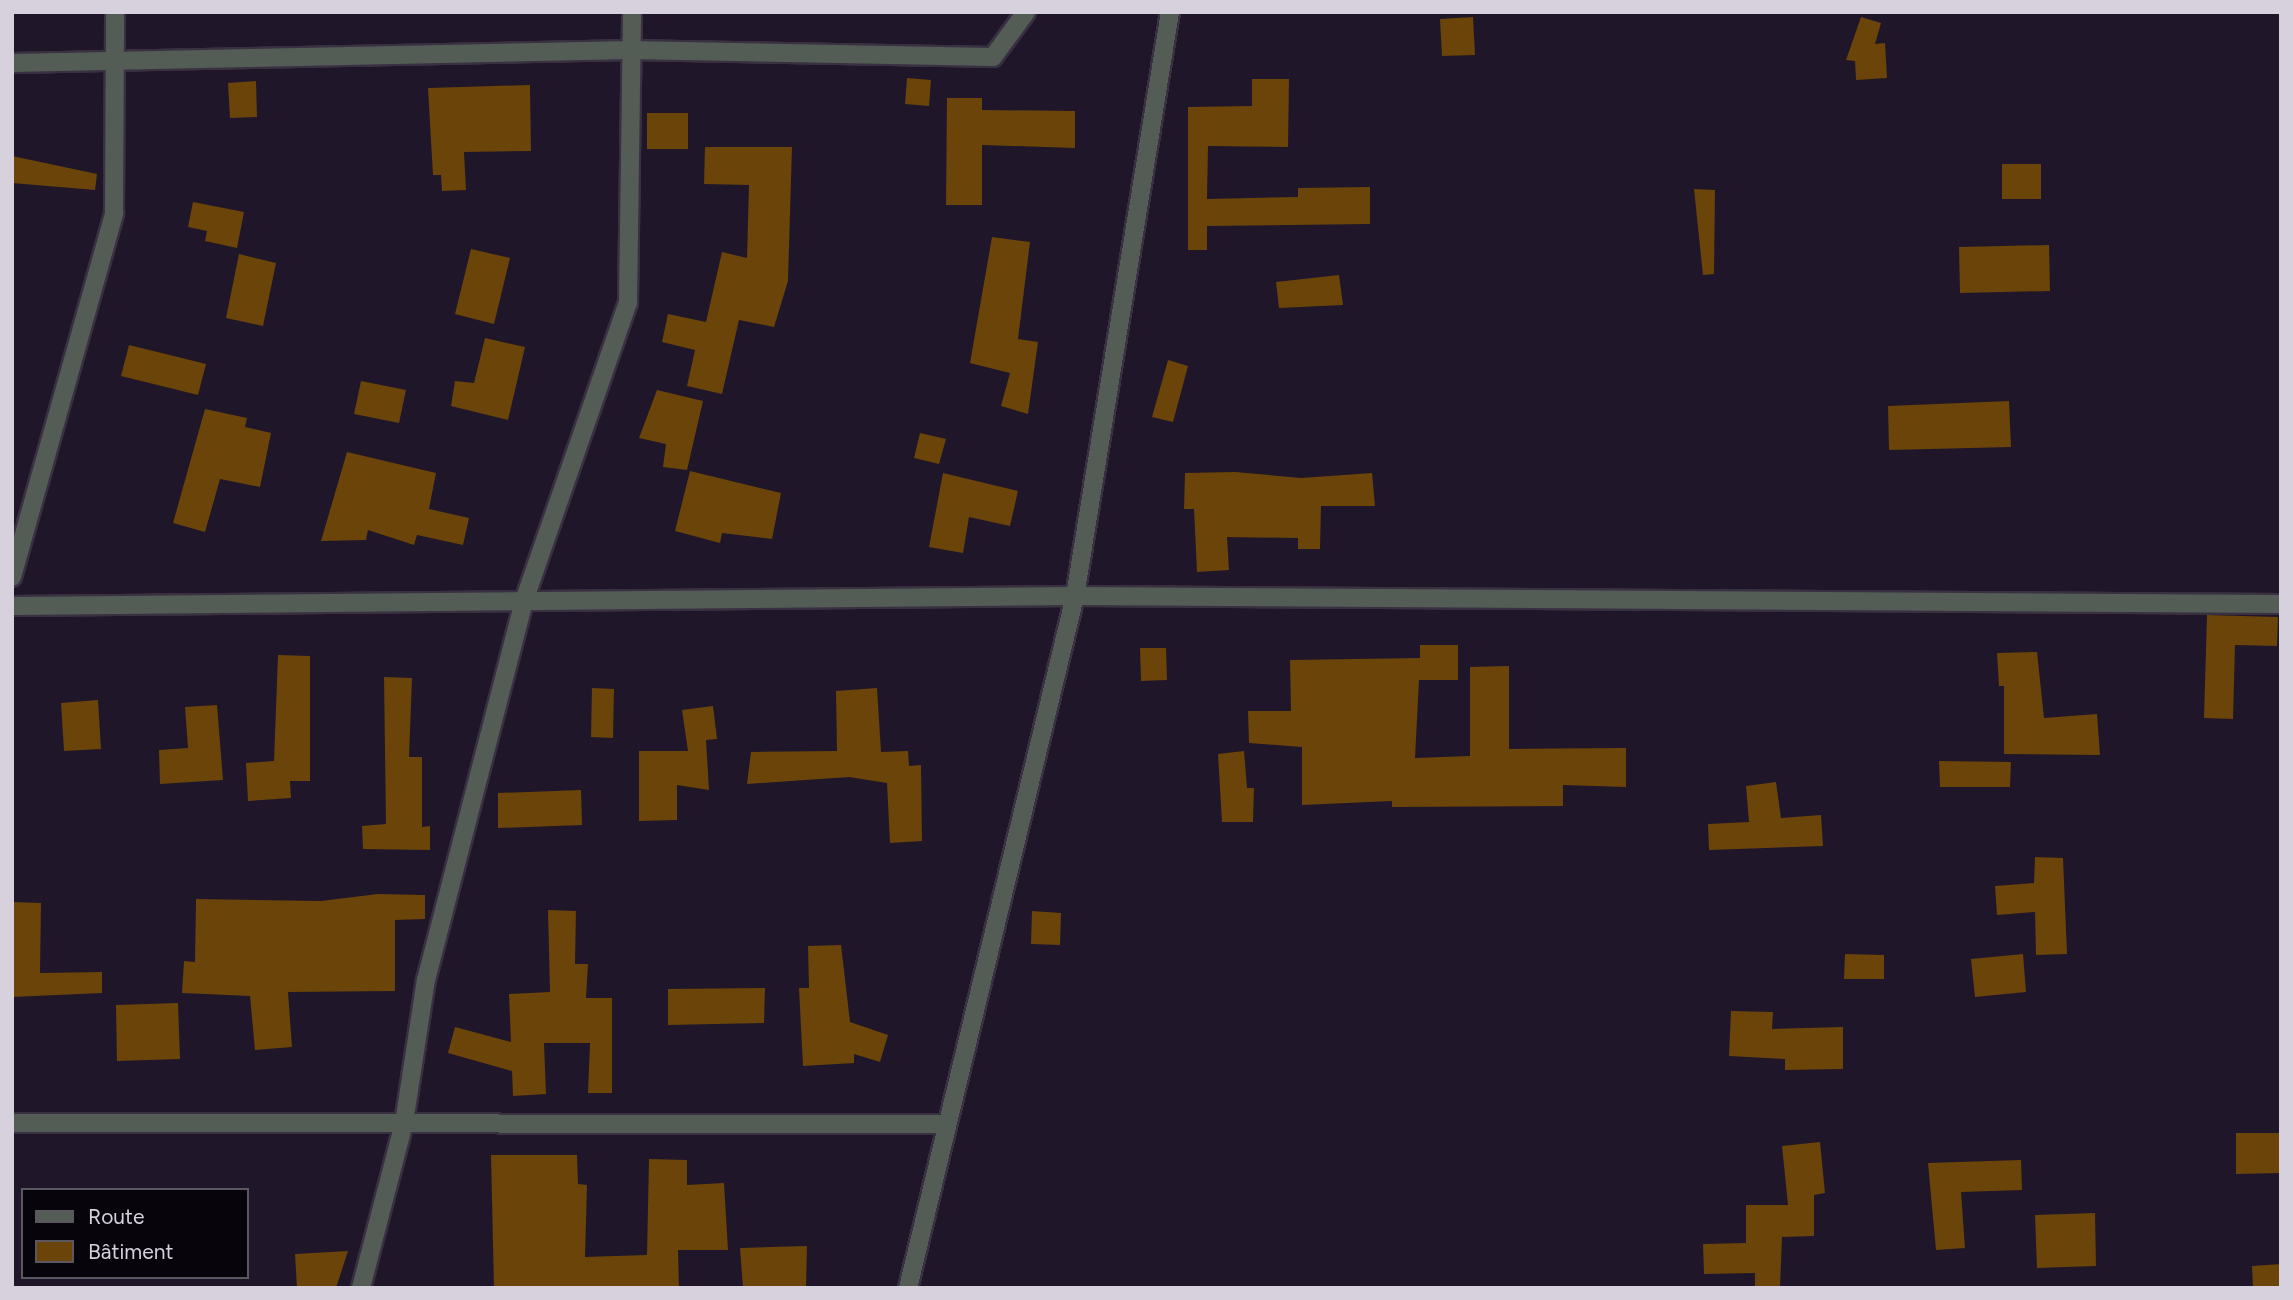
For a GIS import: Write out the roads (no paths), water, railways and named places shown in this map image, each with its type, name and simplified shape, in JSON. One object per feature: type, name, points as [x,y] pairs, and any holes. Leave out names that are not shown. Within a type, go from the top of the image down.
[{"type":"street","points":[[12,577],[114,213],[115,12]]},
{"type":"street","points":[[361,1288],[404,1124],[426,980],[524,601],[628,303],[632,12]]},
{"type":"street","points":[[12,62],[631,50],[993,57],[1026,12]]},
{"type":"street","points":[[908,1288],[1075,596],[1170,12]]},
{"type":"street","points":[[12,606],[1075,596],[2281,604]]},
{"type":"street","points":[[12,1124],[946,1124]]}]
